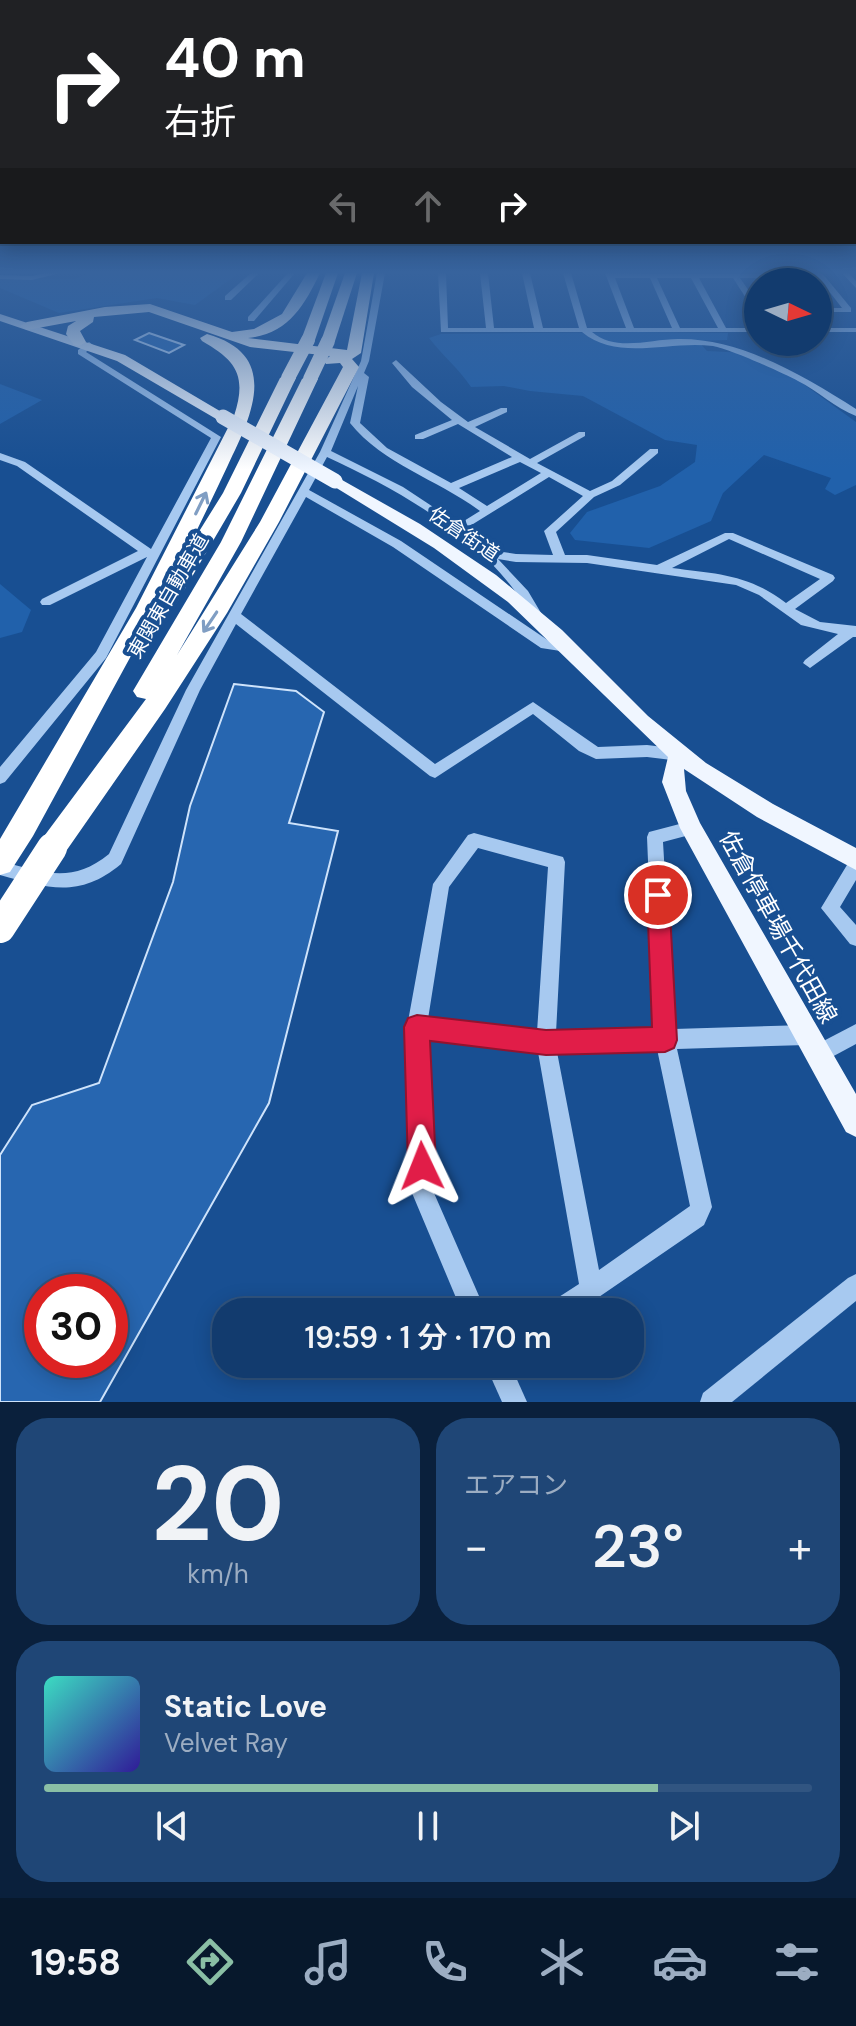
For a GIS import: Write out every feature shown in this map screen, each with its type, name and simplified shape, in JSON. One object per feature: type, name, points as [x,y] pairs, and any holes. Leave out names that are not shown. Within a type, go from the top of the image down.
[{"type":"highway","points":[[78,338],[84,344]]},
{"type":"highway","points":[[5,857],[147,608],[246,405],[248,385],[243,365],[216,338]]},
{"type":"highway","points":[[224,338],[265,353],[352,365]]},
{"type":"highway","name":"東関東自動車道","points":[[0,928],[52,848],[231,542],[299,378],[309,338]]},
{"type":"highway","name":"東関東自動車道","points":[[5,857],[205,541],[265,430],[329,338]]},
{"type":"highway","points":[[52,848],[216,613],[309,450],[352,365],[357,338]]},
{"type":"main road","name":"佐倉街道","points":[[73,338],[121,358],[335,481],[466,561],[538,618],[637,719],[680,755],[856,863]]},
{"type":"main road","name":"佐倉停車場千代田線","points":[[680,755],[672,765],[670,777],[691,828],[856,1122]]},
{"type":"street","points":[[352,365],[365,361],[369,338]]},
{"type":"street","points":[[594,338],[610,345],[680,341],[718,344],[802,379],[856,413]]},
{"type":"street","points":[[0,778],[101,655],[150,554],[216,437],[81,352],[84,344]]},
{"type":"street","points":[[396,363],[417,389],[463,423],[590,495]]},
{"type":"street","points":[[5,857],[62,884],[102,873],[115,859],[193,690],[325,452],[352,365]]},
{"type":"street","points":[[352,365],[365,377],[355,423],[365,436],[382,451],[451,487],[487,511]]},
{"type":"street","points":[[419,437],[504,410]]},
{"type":"street","points":[[451,487],[582,434]]},
{"type":"street","points":[[561,559],[550,531],[590,495],[616,483],[654,451]]},
{"type":"street","points":[[325,452],[392,484],[460,528],[523,593],[538,618]]},
{"type":"street","points":[[0,456],[21,464],[150,554]]},
{"type":"street","points":[[460,528],[549,472]]},
{"type":"street","points":[[305,492],[397,544],[546,645],[567,647]]},
{"type":"street","points":[[657,570],[729,535],[829,578],[789,607]]},
{"type":"street","points":[[486,553],[516,558],[587,559],[738,581],[751,585],[789,607],[799,618],[817,626],[854,631]]},
{"type":"street","points":[[46,602],[150,554]]},
{"type":"street","points":[[235,616],[435,772],[533,707],[596,753],[647,751],[680,755]]},
{"type":"street","points":[[810,663],[854,631]]},
{"type":"street","points":[[577,1298],[696,1217],[701,1207],[665,1040],[655,837],[691,828]]},
{"type":"street","points":[[468,1298],[423,1193],[417,1027],[441,884],[474,840],[557,862],[546,1043],[591,1289]]},
{"type":"street","points":[[856,863],[830,908],[856,938]]},
{"type":"street","points":[[417,1027],[546,1043],[665,1040],[812,1045],[856,1034]]},
{"type":"street","points":[[697,1402],[720,1396],[856,1286]]},
{"type":"street","points":[[504,1378],[515,1402]]},
{"type":"shaded area","points":[[429,338],[727,338],[698,341],[707,351],[744,353],[744,356],[754,356],[791,375],[856,422],[856,485],[835,495],[825,489],[831,478],[764,455],[723,493],[711,521],[649,548],[575,540],[570,533],[587,512],[660,486],[695,462],[697,445],[665,440],[583,396],[504,386],[471,387]]},
{"type":"shaded area","points":[[0,384],[42,400],[0,424]]},
{"type":"shaded area","points":[[0,584],[31,610],[22,632],[0,638]]},
{"type":"building","points":[[165,338],[184,345],[169,353],[135,340]]},
{"type":"building","points":[[234,684],[296,691],[324,712],[289,823],[338,831],[269,1103],[128,1352],[128,1274],[24,1274],[24,1378],[114,1378],[100,1402],[0,1402],[0,1155],[32,1105],[99,1083],[173,882],[190,806]]},
{"type":"route","points":[[422,1166],[417,1027],[546,1043],[665,1040],[658,895]]}]
